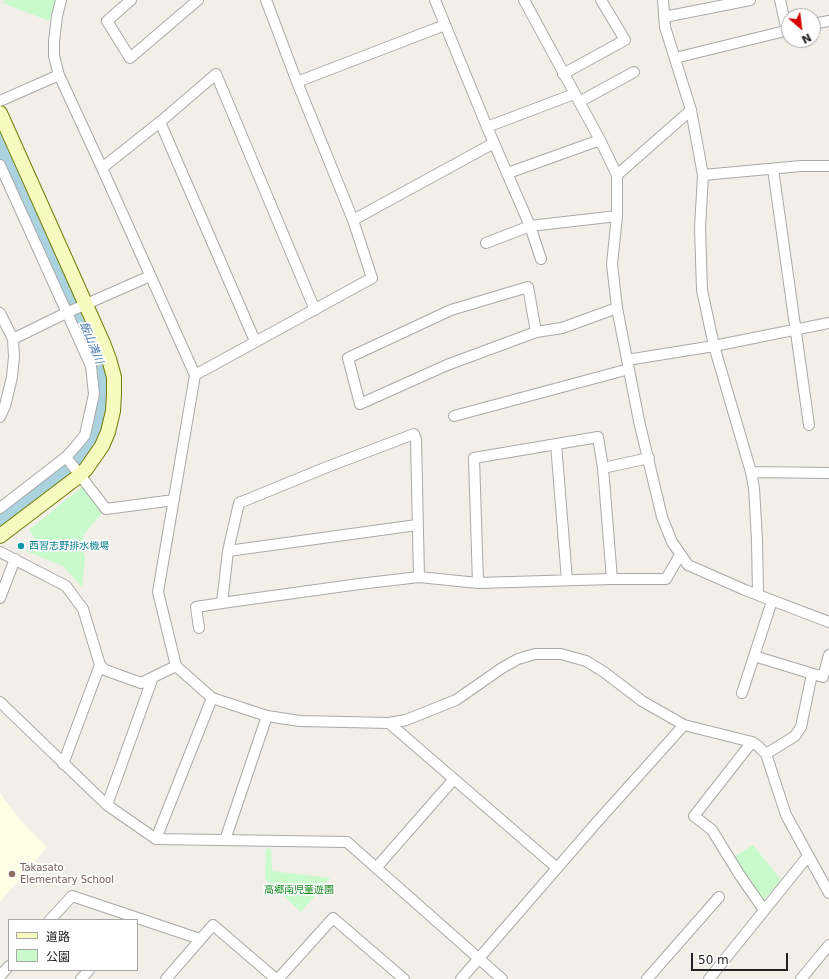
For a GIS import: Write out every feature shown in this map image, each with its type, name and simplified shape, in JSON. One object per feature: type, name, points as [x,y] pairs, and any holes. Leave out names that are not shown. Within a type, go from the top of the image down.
[{"type":"street","points":[[61,0],[57,16],[54,42],[54,56],[59,75],[195,375],[158,592],[176,666],[212,698],[267,716],[300,721],[389,722],[406,720],[456,700],[502,668],[518,659],[535,654],[561,654],[586,661],[604,672],[642,701],[684,725],[752,742],[766,754],[786,814],[829,892]]},
{"type":"street","points":[[131,0],[107,21],[130,58],[198,0]]},
{"type":"street","points":[[195,375],[372,278],[353,220],[297,82],[266,0]]},
{"type":"street","points":[[435,0],[487,127],[530,226],[540,260]]},
{"type":"street","points":[[524,0],[600,140],[617,175],[617,216],[612,264],[617,308],[662,518],[672,542],[688,565],[772,601],[829,622]]},
{"type":"street","points":[[563,74],[625,40],[601,0]]},
{"type":"street","points":[[663,0],[665,27],[691,110],[703,175],[700,228],[702,290],[714,346],[751,472],[754,488],[758,540],[758,595]]},
{"type":"street","points":[[664,17],[750,0]]},
{"type":"street","points":[[297,82],[445,25]]},
{"type":"street","points":[[675,58],[781,32]]},
{"type":"street","points":[[487,127],[576,98],[634,72]]},
{"type":"street","points":[[102,168],[160,122],[216,74],[315,310]]},
{"type":"street","points":[[0,101],[59,75]]},
{"type":"street","points":[[617,175],[691,110]]},
{"type":"street","points":[[0,113],[76,309],[91,366],[94,394],[85,435],[68,459],[0,508]]},
{"type":"street","points":[[160,122],[255,341]]},
{"type":"street","points":[[508,173],[600,140]]},
{"type":"street","points":[[353,220],[494,143]]},
{"type":"street","points":[[0,165],[76,309],[110,359],[114,377],[113,411],[108,432],[102,446],[91,462],[0,536]]},
{"type":"street","points":[[703,175],[801,166],[829,166]]},
{"type":"street","points":[[773,169],[809,425]]},
{"type":"street","points":[[486,243],[530,226],[617,216]]},
{"type":"street","points":[[13,339],[150,276]]},
{"type":"street","points":[[536,332],[528,287],[451,310],[348,358],[360,404],[447,365],[536,332],[562,328],[617,308]]},
{"type":"street","points":[[0,313],[13,339],[14,358],[12,377],[5,406],[0,417]]},
{"type":"street","points":[[454,416],[628,365],[829,323]]},
{"type":"street","points":[[222,603],[228,551],[239,504],[327,467],[414,434],[416,438],[419,578]]},
{"type":"street","points":[[478,583],[474,458],[598,437],[603,468],[612,579]]},
{"type":"street","points":[[556,444],[567,580]]},
{"type":"street","points":[[603,468],[649,458]]},
{"type":"street","points":[[68,459],[106,508],[174,500]]},
{"type":"street","points":[[751,472],[829,473]]},
{"type":"street","points":[[228,551],[417,525]]},
{"type":"street","points":[[0,552],[66,586],[83,608],[100,665],[105,670],[141,682],[176,666]]},
{"type":"street","points":[[199,628],[196,607],[359,584],[419,578],[478,583],[666,579],[680,555]]},
{"type":"street","points":[[0,598],[15,559]]},
{"type":"street","points":[[742,692],[772,601]]},
{"type":"street","points":[[754,656],[824,677],[829,655]]},
{"type":"street","points":[[63,764],[100,665]]},
{"type":"street","points":[[766,754],[795,736],[801,727],[812,674]]},
{"type":"street","points":[[107,805],[153,677]]},
{"type":"street","points":[[156,838],[212,698]]},
{"type":"street","points":[[0,702],[107,805],[156,838],[347,842],[502,979]]},
{"type":"street","points":[[225,840],[267,716]]},
{"type":"street","points":[[389,722],[557,868]]},
{"type":"street","points":[[461,979],[684,725]]},
{"type":"street","points":[[752,742],[694,816],[712,830],[739,874],[764,910]]},
{"type":"street","points":[[376,868],[454,779]]},
{"type":"street","points":[[709,979],[808,856]]},
{"type":"street","points":[[51,919],[72,896],[134,918]]},
{"type":"street","points":[[647,979],[719,897]]},
{"type":"street","points":[[166,979],[213,924],[277,979],[333,918],[404,979]]},
{"type":"street","points":[[138,919],[200,939]]},
{"type":"street","points":[[801,979],[829,945]]},
{"type":"street","points":[[0,976],[8,967]]},
{"type":"street","points":[[81,979],[88,971]]},
{"type":"shaded area","name":"Takasato Elementary School","points":[[0,793],[20,820],[47,847],[0,902]]},
{"type":"green space","points":[[5,0],[55,0],[49,21],[3,3]]},
{"type":"green space","points":[[83,486],[103,512],[84,534],[82,546],[85,558],[82,587],[63,566],[26,551],[35,538],[29,530]]},
{"type":"green space","points":[[753,845],[781,880],[763,901],[732,858]]},
{"type":"green space","name":"高郷南児童遊園","points":[[271,848],[272,871],[330,878],[301,912],[265,879],[266,849]]},
{"type":"waterway","name":"飯山満川","points":[[0,138],[94,346],[104,378],[102,411],[92,440],[84,455],[0,521]]},
{"type":"place","name":"西習志野排水機場","points":[[21,546]]},
{"type":"place","name":"Takasato Elementary School","points":[[12,874]]}]
